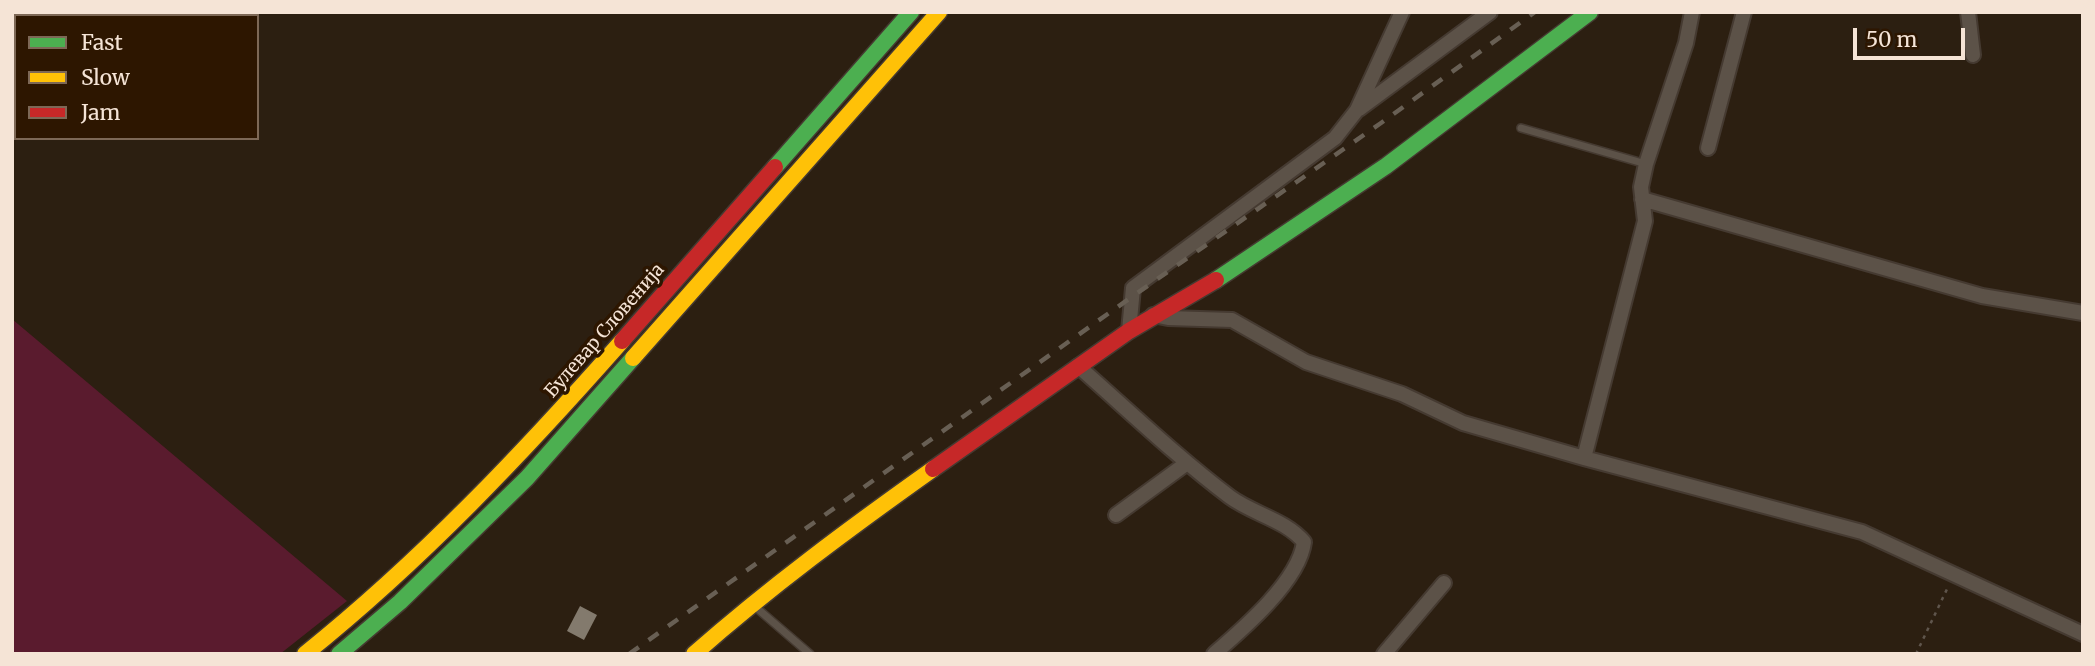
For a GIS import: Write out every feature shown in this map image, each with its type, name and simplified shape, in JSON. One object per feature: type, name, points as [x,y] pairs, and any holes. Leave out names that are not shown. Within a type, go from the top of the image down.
[{"type":"street","name":"Булевар Словенија","points":[[305,654],[390,584],[506,470],[911,12]]},
{"type":"street","points":[[339,654],[400,602],[527,478],[939,12]]},
{"type":"street","points":[[1129,331],[1133,288],[1335,138],[1357,110],[1402,12]]},
{"type":"street","points":[[1357,110],[1490,12]]},
{"type":"street","points":[[694,654],[751,604],[835,539],[1129,331],[1226,274],[1386,166],[1590,12]]},
{"type":"street","points":[[1584,458],[1645,221],[1641,187],[1646,164],[1686,43],[1692,12]]},
{"type":"street","points":[[1708,148],[1744,12]]},
{"type":"street","points":[[1968,12],[1973,55]]},
{"type":"street","points":[[1642,199],[1982,296],[2083,313]]},
{"type":"street","points":[[1153,315],[1232,320],[1306,362],[1402,394],[1463,424],[1862,532],[2083,634]]},
{"type":"street","points":[[1078,366],[1233,500],[1296,533],[1304,542],[1302,555],[1277,592],[1245,628],[1214,654]]},
{"type":"street","points":[[1116,515],[1187,463]]},
{"type":"street","points":[[1384,654],[1444,583]]},
{"type":"lane","points":[[1521,128],[1646,164]]},
{"type":"lane","points":[[751,604],[810,654]]},
{"type":"path","points":[[1916,654],[1954,574]]},
{"type":"shaded area","points":[[12,12],[147,12],[14,14],[12,78]]},
{"type":"shaded area","points":[[12,319],[347,601],[280,654],[12,654]]},
{"type":"building","points":[[580,606],[597,615],[584,640],[567,631]]},
{"type":"railway","points":[[629,654],[1535,12]]},
{"type":"traffic: fast","points":[[775,167],[911,12]]},
{"type":"traffic: fast","points":[[1216,280],[1386,166],[1590,12]]},
{"type":"traffic: fast","points":[[339,654],[400,602],[527,478],[633,358]]},
{"type":"traffic: slow","points":[[633,358],[939,12]]},
{"type":"traffic: slow","points":[[305,654],[431,543],[547,424],[622,341]]},
{"type":"traffic: slow","points":[[694,654],[811,558],[933,469]]},
{"type":"traffic: jam","points":[[622,341],[775,167]]},
{"type":"traffic: jam","points":[[933,469],[1129,331],[1216,280]]}]
